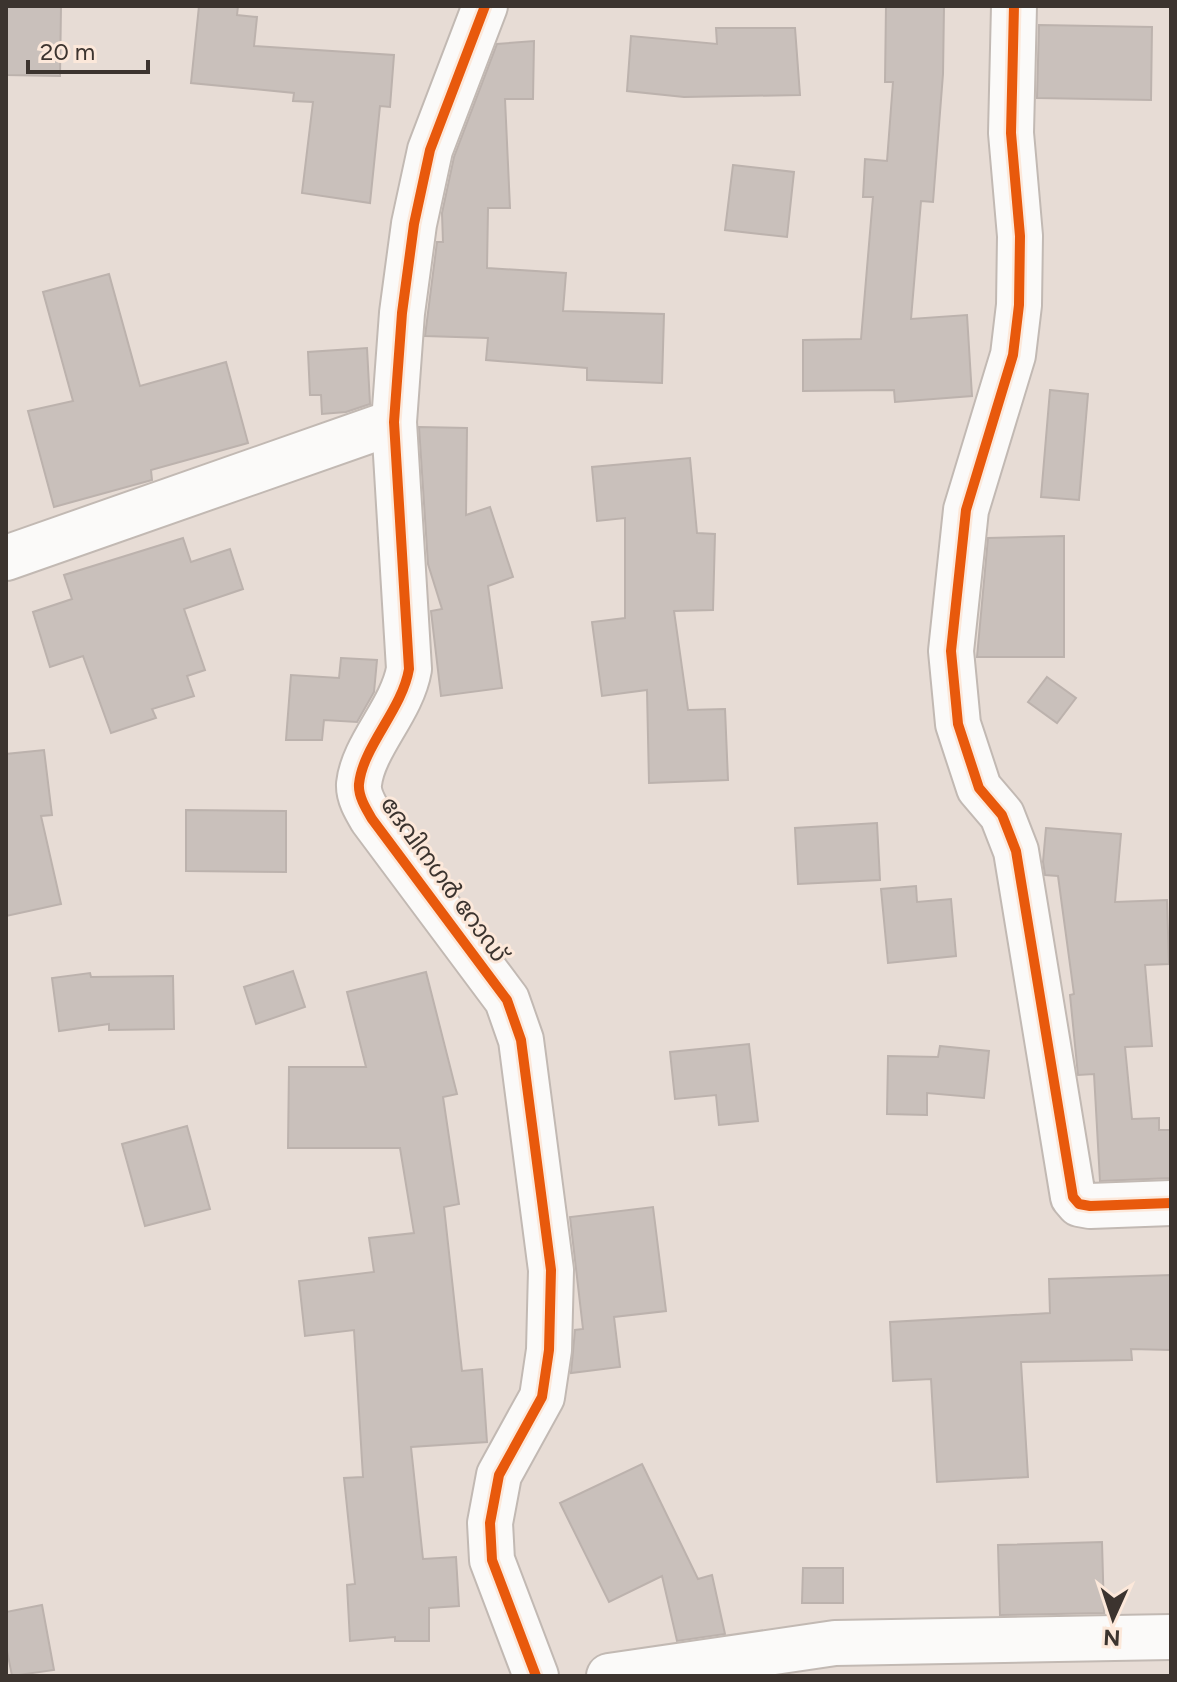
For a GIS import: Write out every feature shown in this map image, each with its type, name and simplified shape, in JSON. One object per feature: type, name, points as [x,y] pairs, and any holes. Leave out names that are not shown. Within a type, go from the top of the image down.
[{"type":"street","name":"ദേവിനഗർ റോഡ്","points":[[485,6],[430,150],[417,210],[402,313],[394,422],[409,669],[405,689],[364,766],[358,787],[372,819],[507,1000],[521,1040],[551,1270],[549,1350],[542,1397],[499,1475],[490,1523],[492,1560],[536,1676]]},
{"type":"street","points":[[1014,6],[1011,133],[1020,236],[1019,305],[1013,355],[966,510],[951,651],[958,724],[979,788],[1002,815],[1016,851],[1073,1197],[1079,1204],[1090,1206],[1171,1203]]},
{"type":"street","points":[[6,558],[394,422]]},
{"type":"street","points":[[609,1676],[835,1643],[1171,1637]]},
{"type":"building","points":[[6,6],[61,6],[60,76],[6,75]]},
{"type":"building","points":[[199,6],[238,6],[237,15],[257,17],[254,46],[394,55],[390,107],[380,106],[370,203],[302,193],[313,102],[293,101],[294,93],[191,83]]},
{"type":"building","points":[[886,6],[944,6],[943,74],[933,202],[921,201],[911,319],[967,315],[972,396],[895,402],[894,390],[803,391],[803,340],[861,339],[873,197],[863,197],[865,159],[887,161],[893,82],[885,82]]},
{"type":"building","points":[[1039,25],[1152,27],[1151,100],[1037,98]]},
{"type":"building","points":[[716,28],[795,28],[800,95],[684,97],[627,91],[631,36],[717,44]]},
{"type":"building","points":[[534,41],[533,99],[505,99],[510,208],[488,208],[487,268],[566,273],[563,311],[664,314],[662,383],[587,380],[587,368],[486,360],[488,338],[425,336],[437,242],[443,242],[442,213],[454,157],[497,44]]},
{"type":"building","points":[[733,165],[794,172],[787,237],[725,230]]},
{"type":"building","points":[[109,274],[140,386],[226,362],[248,443],[151,470],[152,480],[54,507],[28,411],[73,401],[43,292]]},
{"type":"building","points":[[367,348],[370,404],[346,412],[322,414],[321,395],[310,395],[308,352]]},
{"type":"building","points":[[1050,390],[1088,394],[1079,500],[1041,497]]},
{"type":"building","points":[[419,427],[467,428],[466,515],[490,507],[513,577],[488,586],[502,688],[441,696],[431,611],[442,609],[428,564]]},
{"type":"building","points":[[690,458],[697,533],[715,534],[713,610],[674,611],[688,710],[725,709],[728,780],[649,783],[647,690],[602,696],[592,622],[625,618],[625,518],[597,521],[592,467]]},
{"type":"building","points":[[1064,536],[1064,657],[977,657],[988,538]]},
{"type":"building","points":[[183,538],[191,562],[230,549],[243,589],[184,609],[205,670],[187,676],[194,696],[152,709],[156,718],[111,733],[83,656],[50,667],[33,612],[72,599],[64,575]]},
{"type":"building","points":[[341,658],[377,660],[374,692],[357,722],[324,720],[322,740],[286,740],[291,675],[339,678]]},
{"type":"building","points":[[1047,677],[1076,698],[1057,723],[1028,702]]},
{"type":"building","points":[[44,750],[52,815],[41,816],[61,904],[6,916],[6,754]]},
{"type":"building","points":[[186,810],[286,811],[286,872],[186,871]]},
{"type":"building","points":[[877,823],[880,880],[798,884],[795,828]]},
{"type":"building","points":[[1046,828],[1121,834],[1115,902],[1167,900],[1169,964],[1145,965],[1152,1046],[1125,1047],[1132,1119],[1159,1118],[1159,1130],[1171,1130],[1171,1178],[1100,1181],[1094,1074],[1078,1075],[1070,995],[1074,994],[1058,876],[1045,875],[1043,862]]},
{"type":"building","points":[[916,886],[917,902],[951,899],[956,956],[888,963],[881,889]]},
{"type":"building","points":[[293,971],[305,1007],[256,1024],[244,987]]},
{"type":"building","points":[[426,972],[457,1094],[443,1097],[459,1204],[444,1207],[462,1371],[482,1369],[487,1442],[411,1447],[423,1559],[456,1557],[459,1606],[429,1608],[429,1641],[395,1641],[395,1637],[350,1641],[347,1585],[355,1584],[344,1478],[363,1477],[354,1330],[305,1336],[299,1281],[374,1272],[369,1238],[414,1233],[400,1148],[288,1148],[289,1067],[366,1067],[347,992]]},
{"type":"building","points":[[90,973],[91,977],[173,976],[174,1029],[109,1030],[109,1024],[59,1031],[52,978]]},
{"type":"building","points":[[749,1044],[758,1121],[719,1125],[716,1095],[675,1099],[670,1052]]},
{"type":"building","points":[[940,1046],[989,1051],[984,1098],[927,1093],[927,1115],[887,1114],[888,1056],[938,1057]]},
{"type":"building","points":[[187,1126],[210,1209],[145,1226],[122,1144]]},
{"type":"building","points":[[653,1207],[666,1311],[614,1317],[620,1367],[571,1373],[575,1330],[583,1329],[570,1217]]},
{"type":"building","points":[[1171,1275],[1171,1350],[1131,1349],[1132,1360],[1021,1362],[1028,1477],[937,1482],[931,1379],[893,1381],[890,1322],[1050,1313],[1049,1279]]},
{"type":"building","points":[[642,1464],[698,1579],[712,1575],[725,1634],[677,1641],[662,1576],[609,1602],[560,1503]]},
{"type":"building","points":[[1102,1542],[1104,1613],[1000,1615],[998,1545]]},
{"type":"building","points":[[803,1568],[843,1568],[843,1603],[802,1603]]},
{"type":"building","points":[[42,1605],[54,1670],[12,1676],[6,1646],[6,1612]]},
{"type":"cycle path","points":[[485,6],[430,150],[414,224],[402,313],[394,422],[409,669],[399,699],[362,770],[359,789],[372,819],[507,1000],[521,1040],[551,1270],[549,1350],[542,1397],[499,1475],[490,1523],[492,1560],[536,1676]]},
{"type":"cycle path","points":[[1014,6],[1011,133],[1020,236],[1019,305],[1013,355],[966,510],[951,651],[958,724],[979,788],[1002,815],[1016,851],[1073,1197],[1079,1204],[1090,1206],[1171,1203]]}]
